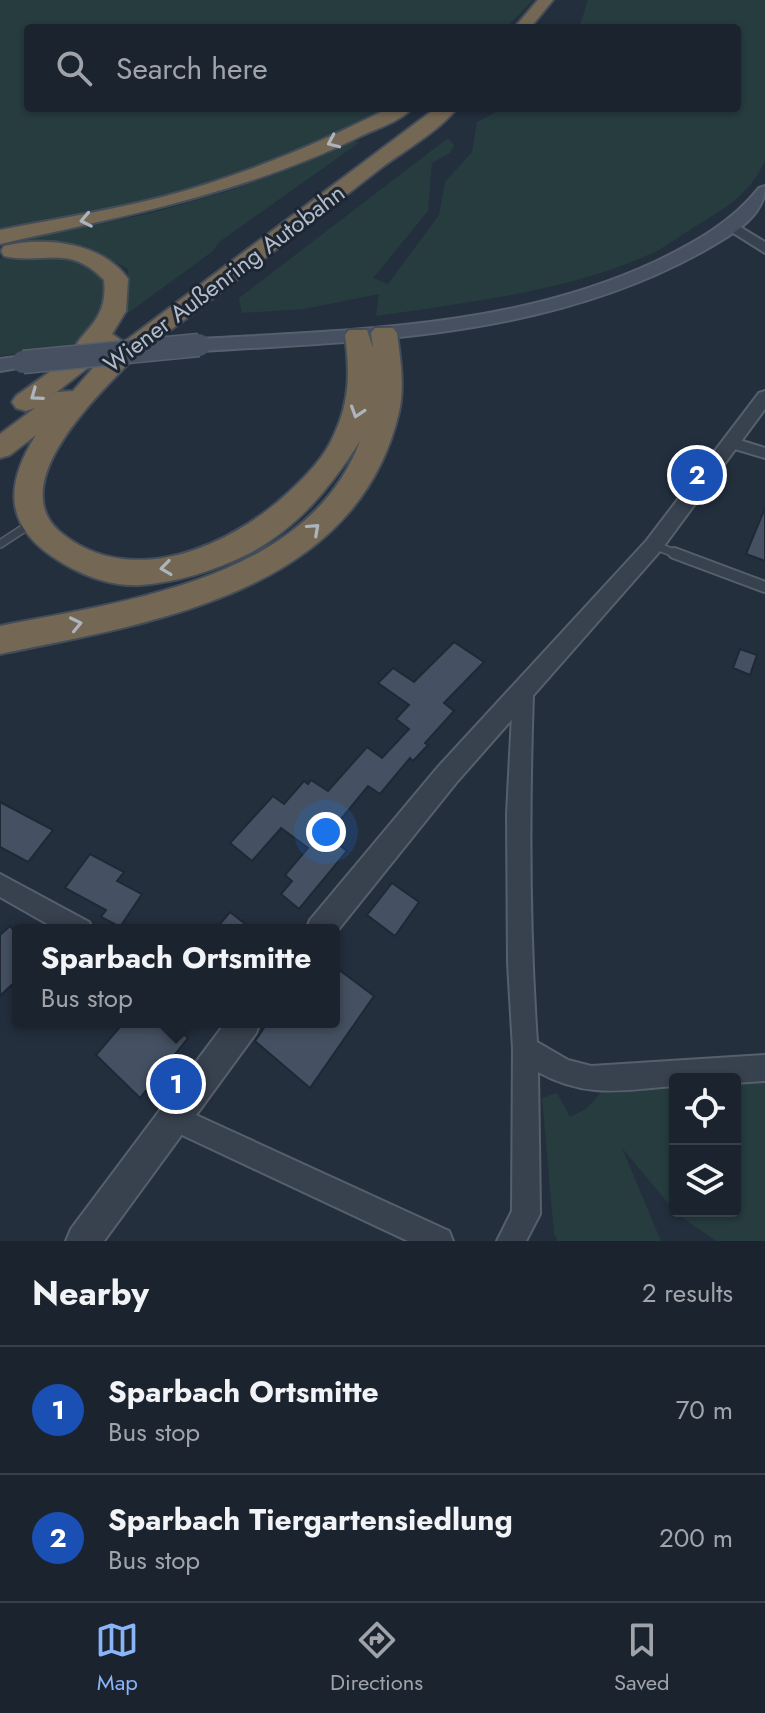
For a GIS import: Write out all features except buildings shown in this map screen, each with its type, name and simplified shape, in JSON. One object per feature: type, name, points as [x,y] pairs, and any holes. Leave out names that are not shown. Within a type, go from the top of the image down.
[{"type":"highway","points":[[525,24],[546,0]]},
{"type":"highway","points":[[545,24],[565,0]]},
{"type":"highway","points":[[0,237],[138,209],[210,189],[315,150],[395,112]]},
{"type":"highway","name":"Wiener Außenring Autobahn","points":[[0,421],[420,112]]},
{"type":"highway","name":"Wiener Außenring Autobahn","points":[[0,448],[443,112]]},
{"type":"highway","points":[[0,253],[61,250],[101,263],[116,279],[117,302],[113,314],[72,368]]},
{"type":"highway","points":[[113,364],[42,449],[29,487],[28,505],[44,536],[67,554],[97,566],[121,571],[159,570],[200,562],[252,539],[299,503],[332,464],[345,442],[362,397],[371,334]]},
{"type":"highway","points":[[0,640],[194,597],[241,577],[291,548],[339,504],[369,457],[385,412],[388,367],[371,334]]},
{"type":"main road","points":[[0,365],[199,345],[371,334],[521,313],[592,293],[647,273],[732,226],[765,191]]},
{"type":"street","points":[[732,226],[765,249]]},
{"type":"street","points":[[325,924],[447,775],[523,695],[654,545],[765,397]]},
{"type":"street","points":[[733,443],[765,453]]},
{"type":"street","points":[[511,1241],[526,1214],[518,814],[523,695]]},
{"type":"street","points":[[0,885],[70,924]]},
{"type":"street","points":[[83,1241],[241,1028]]},
{"type":"street","points":[[525,1049],[553,1068],[574,1077],[591,1079],[765,1068]]},
{"type":"street","points":[[174,1118],[439,1241]]},
{"type":"lane","points":[[0,544],[35,521]]},
{"type":"lane","points":[[654,545],[765,587]]},
{"type":"green space","points":[[0,0],[533,0],[510,24],[24,24],[24,112],[383,112],[272,164],[159,201],[0,234]]},
{"type":"green space","points":[[588,0],[765,0],[765,161],[752,183],[736,199],[655,252],[622,266],[553,286],[376,316],[379,294],[304,309],[242,313],[239,298],[448,138],[454,145],[450,153],[432,163],[428,211],[373,278],[388,284],[439,215],[445,182],[472,152],[477,122],[496,112],[741,112],[741,24],[580,24]]},
{"type":"green space","points":[[352,142],[360,142],[219,242],[213,251],[124,316],[128,269],[91,249],[18,241],[155,212],[232,190]]},
{"type":"green space","points":[[22,256],[68,260],[84,265],[96,272],[104,282],[106,295],[93,326],[73,344],[48,351],[0,356],[0,259]]},
{"type":"green space","points":[[765,1082],[765,1241],[716,1241],[681,1217],[741,1217],[741,1083]]},
{"type":"green space","points":[[669,1086],[669,1204],[622,1148],[661,1241],[558,1241],[554,1234],[542,1098],[557,1093],[570,1117],[586,1109],[603,1090]]},
{"type":"place","name":"Sparbach Tiergartensiedlung","points":[[697,475]]},
{"type":"place","name":"Sparbach Ortsmitte","points":[[176,1084]]}]
